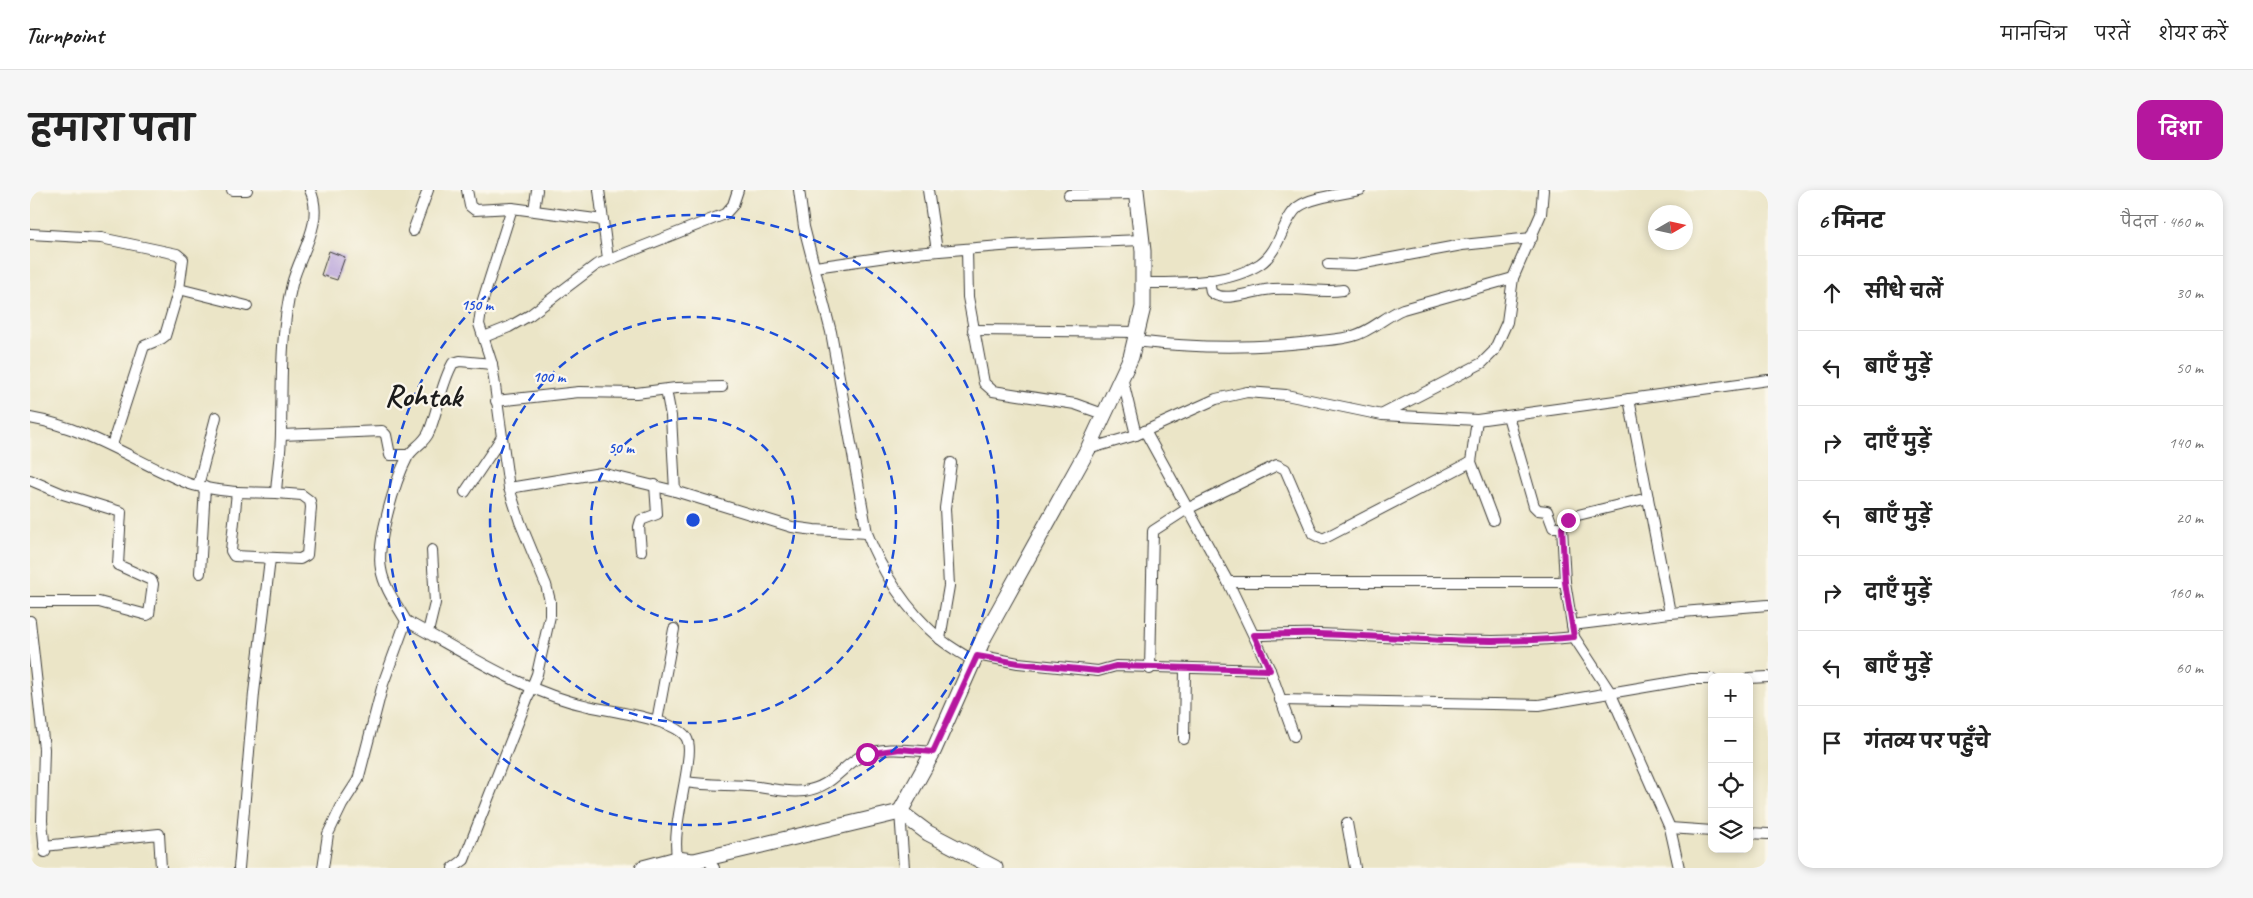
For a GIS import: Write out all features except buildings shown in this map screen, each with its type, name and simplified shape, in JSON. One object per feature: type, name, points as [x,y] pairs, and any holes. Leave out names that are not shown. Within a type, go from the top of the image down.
[{"type":"street","points":[[232,190],[247,190]]},
{"type":"street","points":[[276,493],[281,435],[284,322],[292,284],[314,228],[315,203],[310,190]]},
{"type":"street","points":[[413,231],[428,190]]},
{"type":"street","points":[[467,190],[472,209],[480,211],[512,208],[603,220]]},
{"type":"street","points":[[534,210],[537,190]]},
{"type":"street","points":[[599,190],[608,259]]},
{"type":"street","points":[[484,337],[509,327],[530,314],[596,265],[724,214],[733,205],[738,190]]},
{"type":"street","points":[[799,190],[804,227],[831,332],[867,533],[875,556],[920,619],[940,639],[976,659],[1098,671],[1116,666],[1185,670],[1270,670]]},
{"type":"street","points":[[928,190],[937,251]]},
{"type":"street","points":[[1144,283],[1209,280],[1243,272],[1260,264],[1272,254],[1291,215],[1303,204],[1360,190]]},
{"type":"street","points":[[1382,415],[1482,363],[1494,351],[1507,322],[1513,278],[1541,214],[1543,190]]},
{"type":"street","points":[[904,868],[900,812],[933,752],[984,638],[1088,449],[1122,376],[1136,336],[1143,307],[1144,283],[1142,240],[1136,192],[1069,195]]},
{"type":"street","points":[[453,868],[464,860],[532,688],[550,616],[550,601],[546,585],[520,522],[510,488],[496,402],[492,364],[479,324],[482,303],[512,208]]},
{"type":"street","points":[[30,234],[101,238],[178,254],[183,258],[184,263],[179,289],[165,336],[144,346],[112,445]]},
{"type":"street","points":[[1328,264],[1354,265],[1462,245],[1532,238]]},
{"type":"street","points":[[815,267],[937,251],[1142,240]]},
{"type":"street","points":[[967,249],[967,283],[973,330],[984,383],[988,388],[993,391],[1075,404],[1103,414]]},
{"type":"street","points":[[973,330],[1136,336],[1176,346],[1285,345],[1352,337],[1368,330],[1389,314],[1403,308],[1513,278]]},
{"type":"street","points":[[1209,280],[1211,292],[1221,297],[1282,288],[1328,292],[1343,290]]},
{"type":"street","points":[[179,289],[247,306]]},
{"type":"street","points":[[492,364],[460,361],[453,363],[429,432],[423,443],[408,455],[399,478],[380,551],[381,569],[387,588],[406,620],[532,688],[584,705],[657,721],[685,734],[688,741],[686,782],[679,817],[679,865]]},
{"type":"street","points":[[1122,376],[1140,433],[1187,509],[1228,582],[1270,670],[1294,736]]},
{"type":"street","points":[[1088,449],[1140,433],[1216,399],[1247,392],[1286,395],[1382,415],[1477,420],[1768,380]]},
{"type":"street","points":[[496,402],[579,392],[636,393],[722,387]]},
{"type":"street","points":[[666,390],[671,416],[675,491]]},
{"type":"street","points":[[1629,398],[1670,613]]},
{"type":"street","points":[[1508,416],[1534,506],[1538,510],[1547,511],[1554,527],[1562,527],[1574,516],[1648,498]]},
{"type":"street","points":[[200,573],[202,487],[216,417]]},
{"type":"street","points":[[30,418],[72,429],[112,445],[179,479],[202,487],[237,492],[302,496],[310,501],[307,555],[300,559],[270,559],[232,554],[237,492]]},
{"type":"street","points":[[1477,420],[1471,462],[1493,520]]},
{"type":"street","points":[[281,435],[382,431],[386,436],[390,455],[408,455]]},
{"type":"street","points":[[465,492],[502,436]]},
{"type":"street","points":[[1150,669],[1153,531],[1187,509],[1277,465],[1284,469],[1313,534],[1323,539],[1471,462]]},
{"type":"street","points":[[940,639],[949,586],[945,508],[950,463]]},
{"type":"street","points":[[510,488],[601,473],[655,485],[792,527],[867,533]]},
{"type":"street","points":[[30,480],[63,494],[121,512],[118,565],[151,580],[153,584],[150,614],[147,615],[99,602],[30,602]]},
{"type":"street","points":[[640,552],[639,527],[641,520],[657,514],[655,485]]},
{"type":"street","points":[[1562,527],[1565,582],[1574,637],[1610,692],[1670,828],[1679,868]]},
{"type":"street","points":[[428,632],[435,602],[432,550]]},
{"type":"street","points":[[239,868],[254,694],[270,559]]},
{"type":"street","points":[[1228,582],[1565,582]]},
{"type":"street","points":[[1572,624],[1768,605]]},
{"type":"street","points":[[323,868],[328,834],[342,805],[358,780],[383,684],[406,620]]},
{"type":"street","points":[[30,621],[44,749],[44,849],[159,834],[161,868]]},
{"type":"street","points":[[657,721],[674,629]]},
{"type":"street","points":[[1254,635],[1317,634],[1424,640],[1539,641],[1574,637]]},
{"type":"street","points":[[1184,738],[1185,670]]},
{"type":"street","points":[[1753,678],[1768,677]]},
{"type":"street","points":[[1280,700],[1539,705],[1610,692],[1708,678]]},
{"type":"street","points":[[686,782],[757,787],[787,792],[804,791],[829,783],[857,759],[867,754],[900,749],[933,752]]},
{"type":"street","points":[[643,868],[705,863],[900,812]]},
{"type":"street","points":[[900,812],[928,832],[996,868]]},
{"type":"street","points":[[1347,823],[1355,868]]},
{"type":"street","points":[[1670,828],[1708,830]]},
{"type":"street","points":[[1753,833],[1768,834]]},
{"type":"district","name":"Rohtak","points":[[423,395]]},
{"type":"route","points":[[867,754],[900,749],[933,752],[977,656],[1018,663],[1098,671],[1116,666],[1185,670],[1270,670],[1254,635],[1317,634],[1424,640],[1539,641],[1574,637],[1565,582],[1562,527],[1568,520]]}]
